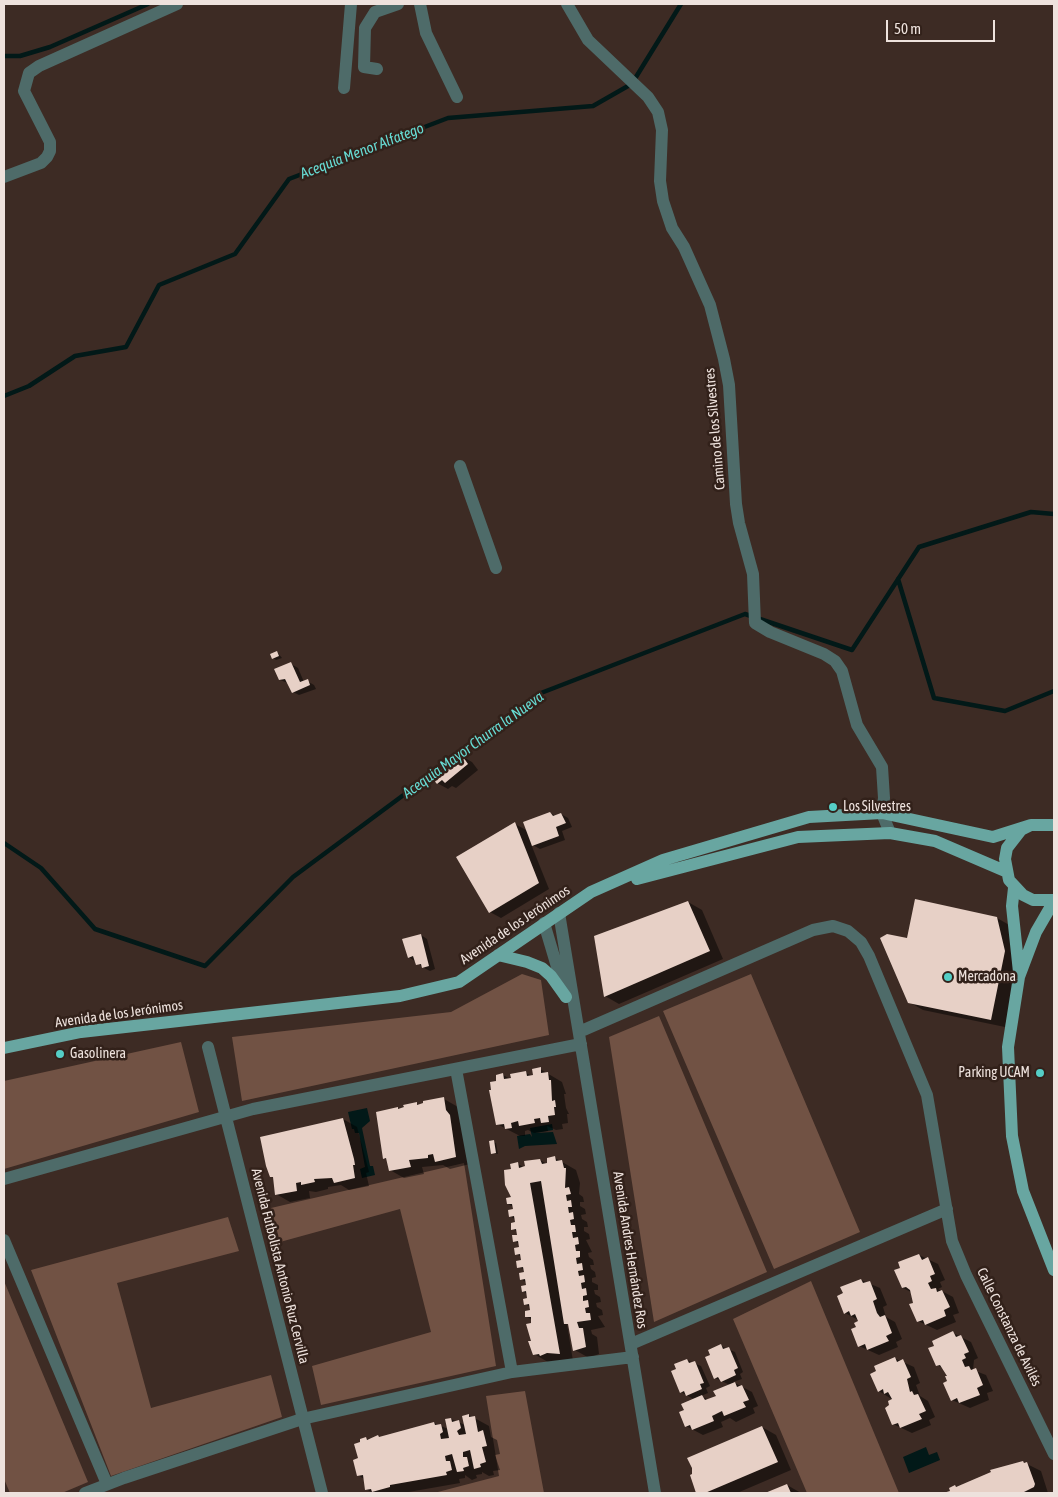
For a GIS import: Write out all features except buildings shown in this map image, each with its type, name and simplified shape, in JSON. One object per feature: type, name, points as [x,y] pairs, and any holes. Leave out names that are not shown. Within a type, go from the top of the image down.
[{"type":"main road","name":"Avenida de los Jerónimos","points":[[4,1048],[81,1032],[400,996],[460,982],[591,892],[663,860],[808,817],[882,813],[993,837],[1031,825],[1054,825]]},
{"type":"main road","points":[[1031,825],[1012,838],[1007,848],[1005,871],[1014,888],[1033,900],[1054,900]]},
{"type":"main road","points":[[603,887],[798,837],[890,833],[935,842],[1005,871]]},
{"type":"main road","points":[[1014,888],[1012,906],[1019,977]]},
{"type":"main road","points":[[1054,900],[1040,922],[1019,977],[1008,1047],[1012,1136],[1023,1191],[1054,1270]]},
{"type":"main road","points":[[498,955],[522,960],[542,968],[551,976],[566,997]]},
{"type":"street","points":[[4,177],[41,163],[50,151],[50,142],[24,91],[29,73],[39,66],[176,4]]},
{"type":"street","points":[[344,88],[351,4]]},
{"type":"street","points":[[377,69],[364,67],[365,28],[375,12],[398,4]]},
{"type":"street","points":[[420,4],[426,33],[457,97]]},
{"type":"street","name":"Camino de los Silvestres","points":[[567,4],[588,40],[648,97],[658,112],[662,130],[660,181],[663,201],[672,228],[684,247],[710,305],[729,385],[736,504],[752,574],[754,615],[760,627],[824,654],[835,661],[842,671],[857,725],[882,767],[884,798],[882,813],[890,833]]},
{"type":"street","points":[[460,466],[496,568]]},
{"type":"street","name":"Avenida Andres Hernández Ros","points":[[559,913],[656,1493]]},
{"type":"street","name":"Avenida Andres Hernández Ros","points":[[544,923],[566,997],[576,1011]]},
{"type":"street","name":"Calle Constanza de Avilés","points":[[4,1179],[227,1116],[456,1069],[580,1038],[813,930],[832,926],[848,931],[861,942],[869,956],[927,1095],[952,1241],[966,1275],[1054,1454]]},
{"type":"street","name":"Avenida Futbolista Antonio Ruz Cervilla","points":[[208,1047],[322,1493]]},
{"type":"street","points":[[456,1069],[512,1372]]},
{"type":"street","points":[[85,1493],[302,1419],[512,1372],[632,1350],[947,1208]]},
{"type":"street","points":[[4,1240],[107,1484]]},
{"type":"shaded area","points":[[522,974],[541,980],[549,1035],[242,1101],[232,1037],[451,1012]]},
{"type":"shaded area","points":[[751,974],[860,1232],[774,1269],[663,1011]]},
{"type":"shaded area","points":[[659,1016],[767,1272],[654,1322],[609,1037]]},
{"type":"shaded area","points":[[181,1042],[199,1112],[4,1169],[4,1081]]},
{"type":"shaded area","points":[[464,1163],[496,1366],[321,1405],[312,1366],[431,1332],[400,1209],[280,1242],[271,1208]]},
{"type":"shaded area","points":[[228,1217],[239,1251],[117,1283],[151,1408],[271,1375],[282,1417],[111,1476],[31,1270]]},
{"type":"shaded area","points":[[4,1281],[88,1482],[62,1493],[10,1493],[4,1479]]},
{"type":"shaded area","points":[[811,1281],[899,1493],[807,1493],[733,1319]]},
{"type":"shaded area","points":[[525,1391],[544,1493],[434,1493],[499,1476],[486,1396]]},
{"type":"water","points":[[367,1108],[370,1121],[362,1128],[370,1166],[373,1166],[375,1175],[362,1178],[360,1169],[365,1167],[359,1133],[355,1133],[354,1129],[352,1129],[348,1112]]},
{"type":"water","points":[[552,1124],[553,1130],[535,1133],[553,1132],[557,1144],[525,1146],[519,1149],[517,1136],[530,1134],[532,1137],[530,1128]]},
{"type":"water","points":[[926,1447],[929,1455],[937,1452],[940,1460],[909,1473],[903,1457]]},
{"type":"waterway","points":[[4,56],[20,56],[50,47],[148,4]]},
{"type":"waterway","name":"Acequia Menor Alfatego","points":[[636,77],[681,4]]},
{"type":"waterway","name":"Acequia Menor Alfatego","points":[[4,396],[29,386],[75,356],[126,347],[159,285],[235,254],[289,179],[448,118],[593,106],[628,86]]},
{"type":"waterway","name":"Acequia Mayor Churra la Nueva","points":[[4,843],[41,868],[95,929],[205,966],[293,877],[541,693],[745,614],[852,650],[919,547],[1031,512],[1054,514]]},
{"type":"waterway","points":[[898,579],[934,698],[1005,711],[1054,691]]},
{"type":"place","name":"Los Silvestres","points":[[833,807]]},
{"type":"place","name":"Mercadona","points":[[948,977]]},
{"type":"place","name":"Gasolinera","points":[[60,1054]]},
{"type":"place","name":"Parking UCAM","points":[[1040,1073]]}]
